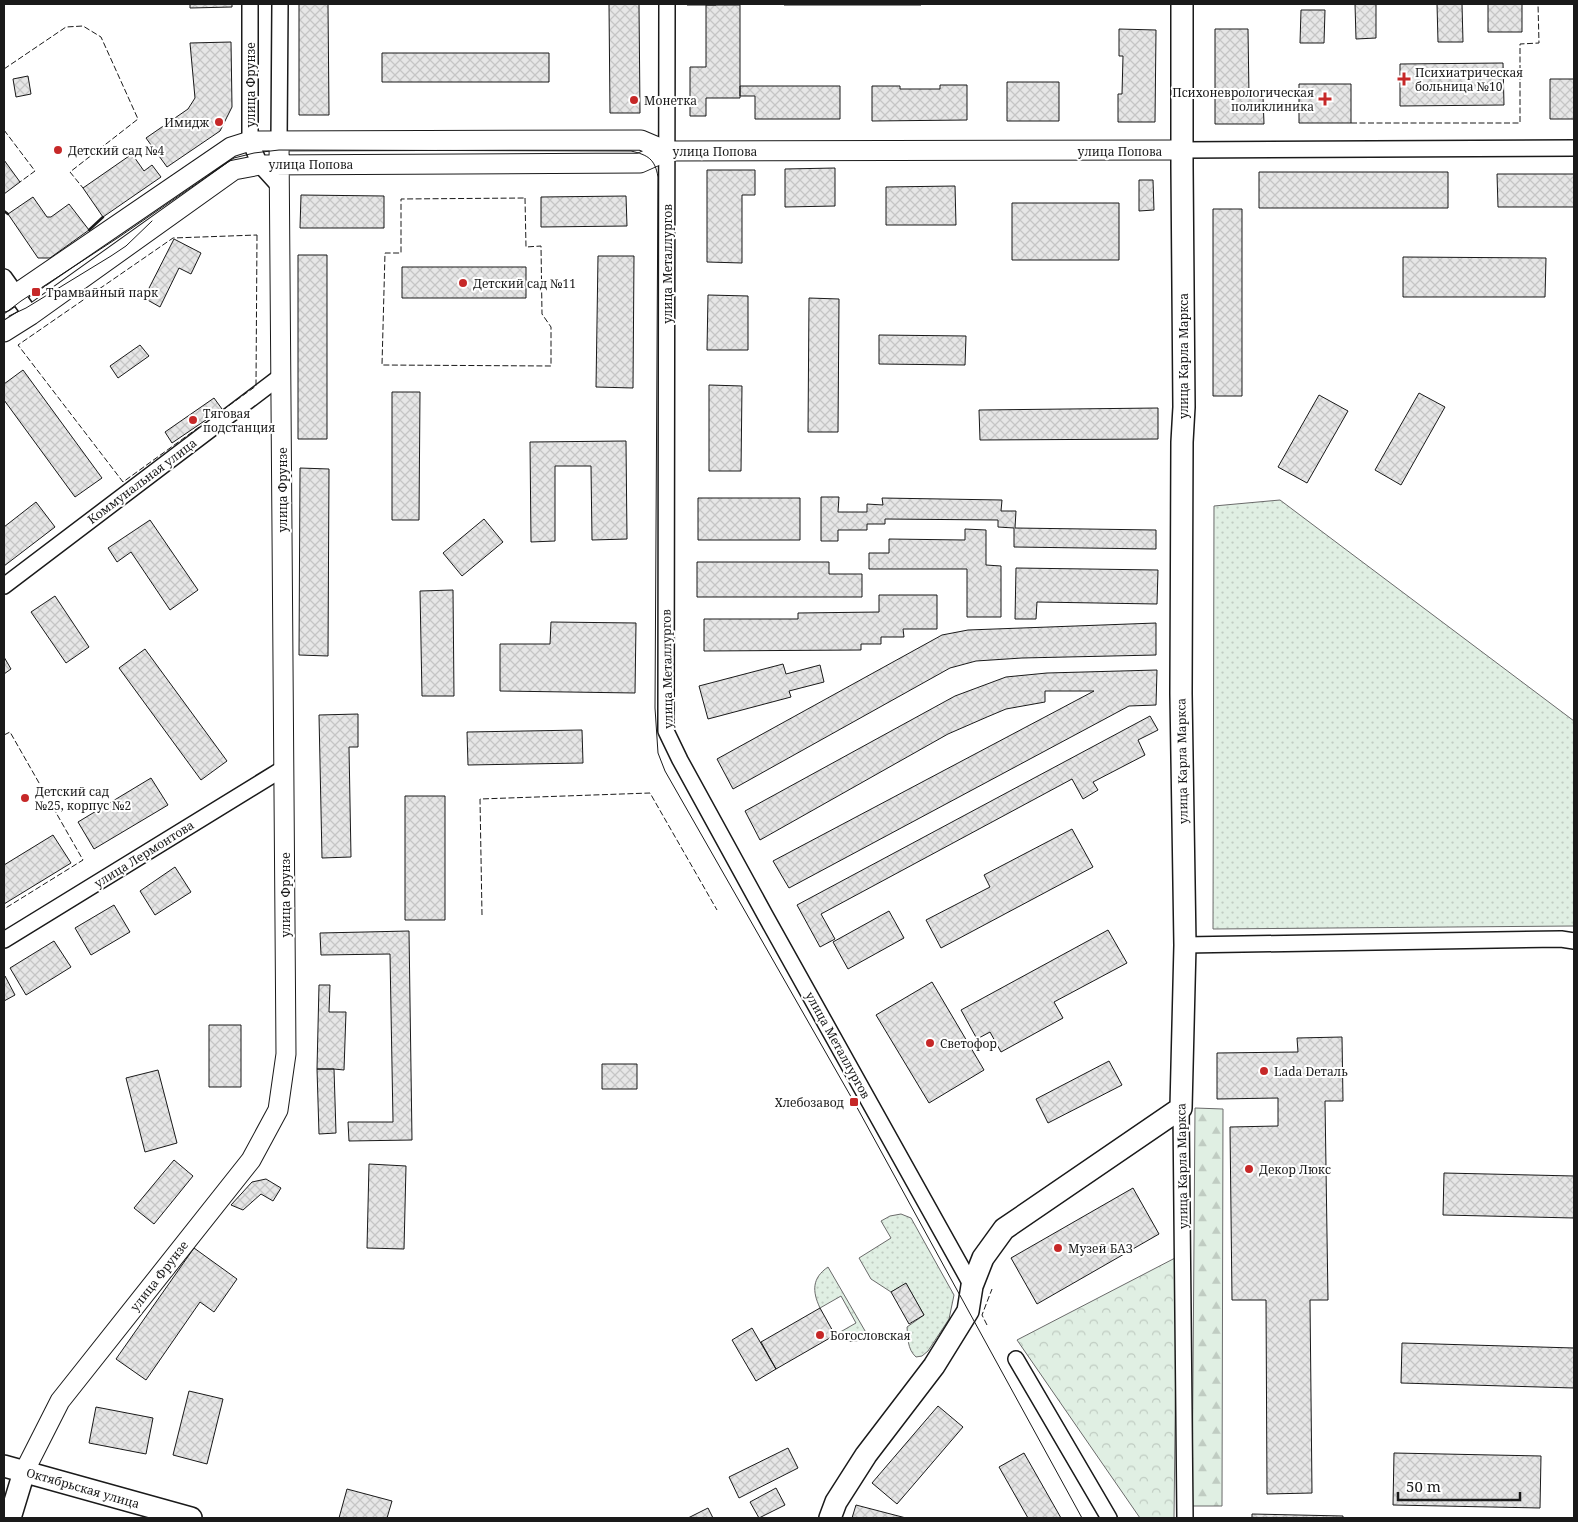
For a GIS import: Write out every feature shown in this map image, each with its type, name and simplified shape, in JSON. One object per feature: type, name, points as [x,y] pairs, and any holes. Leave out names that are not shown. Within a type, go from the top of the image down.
[{"type":"main road","name":"улица Карла Маркса","points":[[1181,1108],[1186,945],[1181,694],[1182,442],[1184,407],[1182,4]]},
{"type":"main road","points":[[830,1518],[836,1502],[866,1454],[934,1366],[968,1311],[972,1286],[983,1258],[1004,1229],[1181,1108]]},
{"type":"main road","name":"улица Фрунзе","points":[[10,1518],[14,1469]]},
{"type":"main road","name":"Октябрьская улица","points":[[14,1469],[191,1518]]},
{"type":"street","name":"улица Фрунзе","points":[[250,4],[250,141],[260,165],[280,187]]},
{"type":"street","name":"улица Фрунзе","points":[[14,1469],[60,1401],[251,1160],[278,1110],[286,1054],[280,4]]},
{"type":"street","name":"улица Металлургов","points":[[667,4],[666,731],[765,915],[972,1286]]},
{"type":"street","name":"улица Попова","points":[[10,298],[231,147],[250,141],[641,140],[667,151],[1574,148]]},
{"type":"street","name":"улица Попова","points":[[4,332],[31,315],[234,170],[260,165],[640,163],[667,151]]},
{"type":"street","points":[[4,277],[10,298],[31,315]]},
{"type":"street","name":"Коммунальная улица","points":[[4,586],[281,376]]},
{"type":"street","name":"улица Лермонтова","points":[[4,940],[284,768]]},
{"type":"street","points":[[1186,945],[1561,939],[1574,941]]},
{"type":"street","name":"улица Карла Маркса","points":[[1181,1108],[1185,1518]]},
{"type":"street","points":[[1016,1360],[1109,1518]]},
{"type":"green space","points":[[1280,500],[1574,721],[1574,926],[1213,929],[1214,506]]},
{"type":"green space","points":[[1195,1108],[1223,1109],[1222,1506],[1192,1506]]},
{"type":"green space","points":[[901,1214],[911,1218],[954,1295],[949,1319],[928,1351],[922,1356],[916,1357],[909,1347],[907,1327],[924,1315],[906,1284],[891,1292],[871,1279],[859,1258],[891,1238],[881,1221],[890,1216]]},
{"type":"green space","points":[[1177,1257],[1174,1518],[1140,1518],[1017,1340]]},
{"type":"green space","points":[[828,1267],[868,1336],[851,1342],[835,1335],[856,1323],[841,1296],[820,1308],[815,1285],[816,1280]]},
{"type":"building","points":[[190,4],[232,4],[232,7],[190,8]]},
{"type":"building","points":[[299,4],[328,4],[329,115],[299,115]]},
{"type":"building","points":[[609,4],[639,4],[640,113],[610,113]]},
{"type":"building","points":[[716,4],[716,5],[687,5]]},
{"type":"building","points":[[921,4],[921,5],[784,5]]},
{"type":"building","points":[[1355,4],[1376,4],[1376,38],[1356,39]]},
{"type":"building","points":[[1437,4],[1462,4],[1463,42],[1438,42]]},
{"type":"building","points":[[1488,4],[1522,4],[1522,32],[1488,32]]},
{"type":"building","points":[[706,5],[740,5],[740,98],[706,98],[706,116],[690,116],[690,67],[706,67]]},
{"type":"building","points":[[1301,10],[1325,10],[1324,43],[1300,43]]},
{"type":"building","points":[[1119,29],[1156,30],[1155,122],[1118,122],[1118,94],[1122,94],[1123,56],[1119,56]]},
{"type":"building","points":[[1215,29],[1248,29],[1249,97],[1263,97],[1264,124],[1215,124]]},
{"type":"building","points":[[231,42],[232,107],[220,131],[167,167],[146,138],[188,109],[195,98],[190,43]]},
{"type":"building","points":[[382,53],[549,53],[549,82],[382,82]]},
{"type":"building","points":[[1503,63],[1504,105],[1400,106],[1400,64]]},
{"type":"building","points":[[28,76],[31,94],[16,97],[13,79]]},
{"type":"building","points":[[1550,79],[1574,79],[1574,119],[1550,119]]},
{"type":"building","points":[[1007,82],[1059,82],[1059,121],[1007,121]]},
{"type":"building","name":"Психоневрологическая поликлиника","points":[[1299,84],[1351,84],[1351,123],[1299,123]]},
{"type":"building","points":[[940,85],[967,85],[967,120],[872,121],[872,86],[900,86],[900,89],[940,89]]},
{"type":"building","points":[[740,86],[840,86],[840,119],[755,119],[755,96],[740,96]]},
{"type":"building","points":[[132,154],[144,171],[152,165],[161,177],[103,217],[83,188]]},
{"type":"building","points":[[4,160],[20,182],[4,194]]},
{"type":"building","points":[[835,168],[835,206],[785,207],[785,169]]},
{"type":"building","points":[[707,170],[755,170],[755,195],[742,195],[742,263],[707,262]]},
{"type":"building","points":[[1259,172],[1448,172],[1448,208],[1259,208]]},
{"type":"building","points":[[1497,174],[1574,174],[1574,207],[1498,207]]},
{"type":"building","points":[[1139,180],[1153,180],[1154,210],[1139,211]]},
{"type":"building","points":[[955,186],[956,225],[886,225],[886,187]]},
{"type":"building","points":[[301,195],[384,196],[384,228],[300,228]]},
{"type":"building","points":[[626,196],[627,226],[541,227],[541,197]]},
{"type":"building","points":[[33,197],[47,217],[51,217],[69,204],[89,230],[50,258],[38,258],[8,214]]},
{"type":"building","points":[[1012,203],[1119,203],[1119,260],[1012,260]]},
{"type":"building","points":[[1213,209],[1242,209],[1242,396],[1213,396]]},
{"type":"building","points":[[174,239],[201,253],[191,274],[179,268],[160,307],[144,298]]},
{"type":"building","points":[[298,255],[327,255],[327,439],[298,439]]},
{"type":"building","points":[[598,256],[634,256],[633,388],[596,387]]},
{"type":"building","points":[[1403,257],[1546,258],[1545,297],[1403,297]]},
{"type":"building","points":[[402,267],[526,267],[526,298],[402,298]]},
{"type":"building","points":[[708,295],[748,296],[748,350],[707,350]]},
{"type":"building","points":[[809,298],[839,299],[838,432],[808,432]]},
{"type":"building","points":[[879,335],[966,336],[965,365],[879,364]]},
{"type":"building","points":[[140,345],[149,356],[118,378],[110,366]]},
{"type":"building","points":[[23,370],[102,478],[75,497],[4,400],[4,384]]},
{"type":"building","points":[[709,385],[742,386],[741,471],[709,471]]},
{"type":"building","points":[[392,392],[420,392],[419,520],[392,520]]},
{"type":"building","points":[[1419,393],[1445,407],[1401,485],[1375,470]]},
{"type":"building","points":[[1319,395],[1348,411],[1307,483],[1278,467]]},
{"type":"building","name":"Тяговая подстанция","points":[[214,398],[222,409],[172,443],[165,432]]},
{"type":"building","points":[[1158,408],[1158,439],[980,440],[979,410]]},
{"type":"building","points":[[626,441],[627,539],[592,540],[591,466],[555,466],[555,541],[531,542],[530,442]]},
{"type":"building","points":[[300,468],[329,469],[328,656],[299,655]]},
{"type":"building","points":[[821,497],[839,497],[838,512],[867,512],[867,504],[883,505],[882,498],[1002,500],[1001,511],[1016,511],[1015,528],[1156,530],[1156,549],[1014,547],[1014,528],[998,527],[998,520],[885,519],[885,524],[867,524],[867,530],[838,530],[838,541],[821,541]]},
{"type":"building","points":[[698,498],[800,498],[800,540],[698,540]]},
{"type":"building","points":[[36,502],[55,527],[4,566],[4,527]]},
{"type":"building","points":[[484,519],[503,542],[462,576],[443,553]]},
{"type":"building","points":[[150,520],[198,590],[170,610],[131,552],[117,562],[108,548]]},
{"type":"building","points":[[965,529],[986,530],[986,565],[1001,566],[1001,617],[967,617],[967,569],[869,569],[869,553],[889,553],[889,539],[965,540]]},
{"type":"building","points":[[697,562],[829,562],[829,574],[862,574],[862,597],[697,597]]},
{"type":"building","points":[[1016,568],[1158,570],[1157,604],[1037,602],[1036,619],[1015,619]]},
{"type":"building","points":[[453,590],[454,696],[422,696],[420,591]]},
{"type":"building","points":[[879,595],[937,595],[937,629],[903,629],[904,637],[881,637],[881,644],[861,644],[861,650],[704,651],[704,619],[798,619],[798,613],[879,612]]},
{"type":"building","points":[[55,596],[89,647],[66,663],[31,612]]},
{"type":"building","points":[[551,622],[636,623],[635,693],[500,691],[500,644],[550,644]]},
{"type":"building","points":[[1156,623],[1156,655],[1022,658],[976,661],[950,668],[733,789],[717,759],[942,635],[968,630]]},
{"type":"building","points":[[145,649],[227,761],[201,780],[119,668]]},
{"type":"building","points":[[4,657],[11,669],[4,674]]},
{"type":"building","points":[[783,664],[786,674],[820,665],[824,682],[789,691],[791,697],[708,719],[699,686]]},
{"type":"building","points":[[1157,670],[1156,705],[1129,706],[789,888],[773,861],[1094,691],[1045,691],[1045,702],[1006,709],[948,734],[760,840],[745,811],[955,696],[1006,677],[1047,673]]},
{"type":"building","points":[[358,714],[358,747],[349,747],[351,857],[322,858],[319,715]]},
{"type":"building","points":[[1150,716],[1158,730],[1138,740],[1145,755],[1093,782],[1098,790],[1083,799],[1072,779],[821,914],[835,939],[820,947],[797,905]]},
{"type":"building","points":[[582,730],[583,763],[468,765],[467,732]]},
{"type":"building","points":[[151,778],[168,805],[94,849],[78,822]]},
{"type":"building","points":[[405,796],[445,796],[445,920],[405,920]]},
{"type":"building","points":[[1072,829],[1093,867],[941,948],[926,920],[990,887],[984,875]]},
{"type":"building","points":[[53,835],[71,863],[4,904],[4,865]]},
{"type":"building","points":[[175,867],[191,892],[155,915],[140,891]]},
{"type":"building","points":[[114,905],[130,932],[91,955],[75,928]]},
{"type":"building","points":[[889,911],[904,938],[848,969],[833,942]]},
{"type":"building","points":[[1108,930],[1127,963],[1054,1002],[1063,1018],[1001,1052],[990,1032],[977,1039],[961,1010]]},
{"type":"building","points":[[409,931],[412,1140],[349,1141],[348,1122],[393,1122],[390,954],[321,955],[320,933]]},
{"type":"building","points":[[54,941],[71,967],[26,995],[10,968]]},
{"type":"building","points":[[4,976],[15,995],[4,1001]]},
{"type":"building","name":"Светофор","points":[[932,982],[984,1070],[929,1103],[876,1015]]},
{"type":"building","points":[[319,985],[330,985],[329,1012],[346,1012],[344,1070],[317,1069]]},
{"type":"building","points":[[209,1025],[241,1025],[241,1087],[209,1087]]},
{"type":"building","points":[[1342,1037],[1343,1101],[1325,1101],[1328,1300],[1310,1300],[1312,1493],[1267,1494],[1266,1300],[1232,1300],[1230,1127],[1278,1126],[1278,1098],[1217,1099],[1217,1053],[1298,1052],[1297,1038]]},
{"type":"building","points":[[1109,1061],[1122,1085],[1048,1123],[1036,1099]]},
{"type":"building","points":[[602,1064],[637,1064],[637,1089],[602,1089]]},
{"type":"building","points":[[317,1069],[334,1069],[336,1133],[319,1134]]},
{"type":"building","points":[[158,1070],[177,1143],[145,1152],[126,1078]]},
{"type":"building","points":[[174,1160],[193,1176],[154,1224],[134,1208]]},
{"type":"building","points":[[369,1164],[406,1166],[404,1249],[367,1248]]},
{"type":"building","points":[[1444,1173],[1574,1176],[1574,1218],[1443,1215]]},
{"type":"building","points":[[266,1179],[281,1188],[273,1201],[261,1194],[243,1210],[231,1205],[252,1182]]},
{"type":"building","points":[[1133,1188],[1159,1234],[1037,1304],[1011,1258]]},
{"type":"building","points":[[194,1248],[237,1279],[214,1312],[200,1302],[146,1380],[116,1359]]},
{"type":"building","points":[[906,1283],[924,1315],[909,1324],[891,1292]]},
{"type":"building","points":[[820,1308],[835,1335],[776,1369],[761,1342]]},
{"type":"building","points":[[752,1328],[776,1369],[756,1381],[732,1340]]},
{"type":"building","points":[[1402,1343],[1574,1348],[1574,1388],[1401,1383]]},
{"type":"building","points":[[189,1391],[223,1399],[207,1464],[173,1455]]},
{"type":"building","points":[[938,1406],[963,1427],[897,1504],[872,1483]]},
{"type":"building","points":[[96,1407],[153,1418],[146,1454],[89,1443]]},
{"type":"building","points":[[788,1448],[798,1468],[739,1498],[729,1477]]},
{"type":"building","points":[[1024,1453],[1061,1518],[1028,1518],[999,1467]]},
{"type":"building","points":[[1394,1453],[1541,1456],[1540,1508],[1393,1505]]},
{"type":"building","points":[[776,1488],[785,1505],[759,1518],[750,1502]]},
{"type":"building","points":[[347,1489],[392,1501],[387,1518],[339,1518]]},
{"type":"building","points":[[856,1505],[906,1518],[852,1518]]},
{"type":"building","points":[[708,1508],[713,1518],[688,1518]]},
{"type":"building","points":[[1252,1514],[1343,1516],[1343,1518],[1252,1518]]},
{"type":"tram line","points":[[4,314],[234,158],[254,153],[279,150],[631,151],[642,154],[653,162],[658,177],[655,708],[658,753],[665,771],[854,1102],[1082,1518]]},
{"type":"tram line","points":[[9,316],[26,308],[111,256],[126,246],[152,221]]},
{"type":"fence","points":[[1351,123],[1520,123],[1520,44],[1539,43],[1538,4]]},
{"type":"fence","points":[[4,69],[66,27],[83,26],[101,37],[138,119],[70,172],[83,188]]},
{"type":"fence","points":[[4,130],[35,171],[20,182]]},
{"type":"fence","points":[[525,198],[526,247],[541,246],[542,314],[551,327],[551,366],[382,365],[385,253],[401,253],[401,199],[525,198]]},
{"type":"fence","points":[[257,235],[256,386],[123,482],[18,345],[173,238],[257,235]]},
{"type":"fence","points":[[4,735],[10,732],[83,860],[4,909]]},
{"type":"fence","points":[[482,915],[480,799],[650,793],[717,910]]},
{"type":"fence","points":[[987,1325],[982,1315],[992,1289]]},
{"type":"wall","points":[[4,211],[8,214]]},
{"type":"wall","points":[[89,230],[103,217]]},
{"type":"place","name":"Психиатрическая больница №10","points":[[1404,79]]},
{"type":"place","name":"Психоневрологическая поликлиника","points":[[1325,99]]},
{"type":"place","name":"Монетка","points":[[634,100]]},
{"type":"place","name":"Имидж","points":[[219,122]]},
{"type":"place","name":"Детский сад №4","points":[[58,150]]},
{"type":"place","name":"Детский сад №11","points":[[463,283]]},
{"type":"place","name":"Трамвайный парк","points":[[36,292]]},
{"type":"place","name":"Тяговая подстанция","points":[[193,420]]},
{"type":"place","name":"Детский сад №25, корпус №2","points":[[25,798]]},
{"type":"place","name":"Светофор","points":[[930,1043]]},
{"type":"place","name":"Lada Dеталь","points":[[1264,1071]]},
{"type":"place","name":"Хлебозавод","points":[[854,1102]]},
{"type":"place","name":"Декор Люкс","points":[[1249,1169]]},
{"type":"place","name":"Музей БАЗ","points":[[1058,1248]]},
{"type":"place","name":"Богословская","points":[[820,1335]]}]
